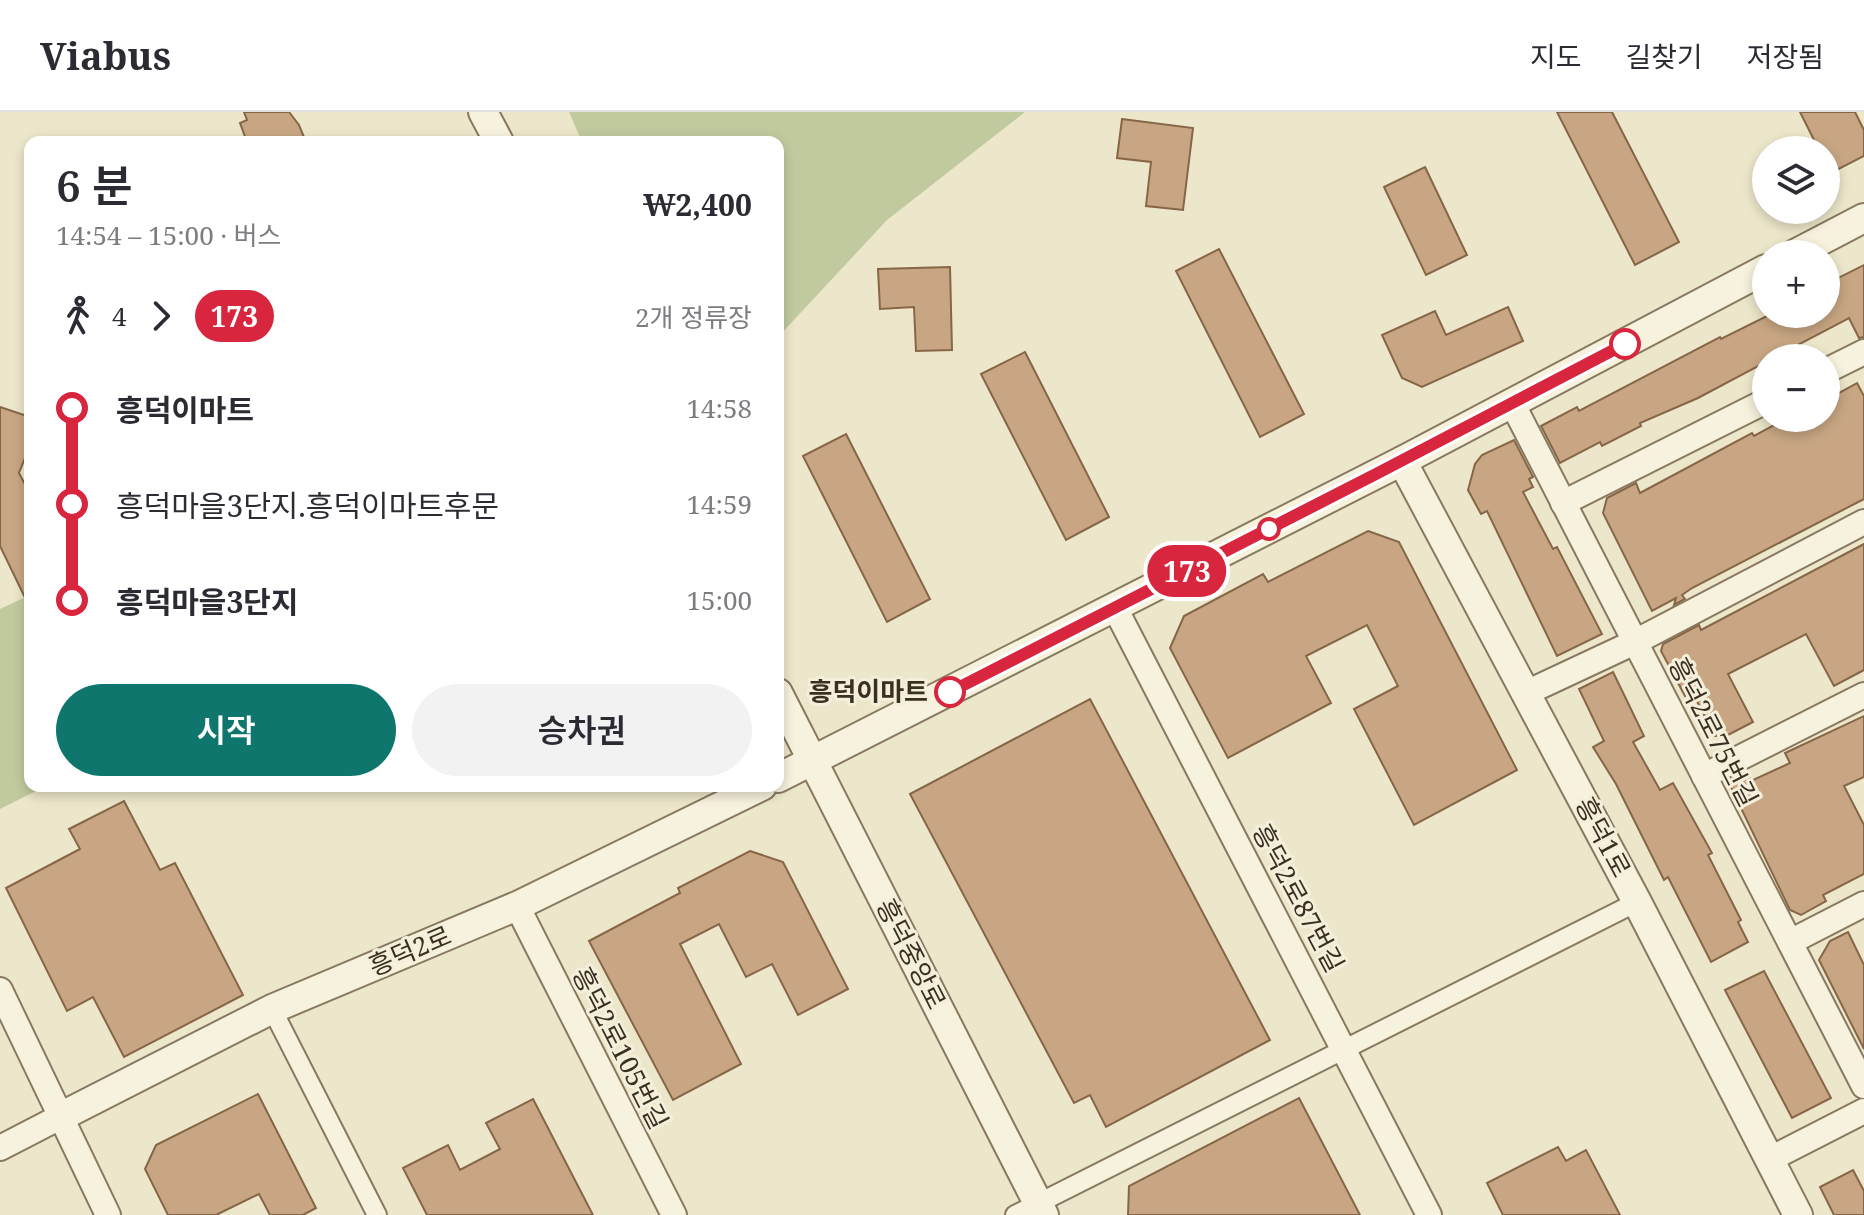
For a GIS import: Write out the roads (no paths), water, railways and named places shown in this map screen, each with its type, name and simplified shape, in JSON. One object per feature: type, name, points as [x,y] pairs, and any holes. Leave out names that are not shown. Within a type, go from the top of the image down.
[{"type":"street","points":[[483,112],[496,136]]},
{"type":"street","points":[[1822,240],[1864,218]]},
{"type":"street","points":[[784,775],[1402,461],[1752,276]]},
{"type":"street","points":[[1840,364],[1864,352]]},
{"type":"street","name":"흥덕2로75번길","points":[[1512,403],[1864,1086]]},
{"type":"street","points":[[1563,503],[1752,408]]},
{"type":"street","name":"흥덕1로","points":[[1402,461],[1637,902],[1798,1215]]},
{"type":"street","points":[[1526,693],[1635,642],[1864,522]]},
{"type":"street","name":"흥덕2로87번길","points":[[1115,608],[1429,1215]]},
{"type":"street","points":[[1704,776],[1864,695]]},
{"type":"street","name":"흥덕중앙로","points":[[784,705],[1033,1212]]},
{"type":"street","name":"흥덕2로","points":[[60,1117],[272,1009],[517,906],[750,792]]},
{"type":"street","points":[[1033,1212],[1637,902]]},
{"type":"street","points":[[1790,942],[1864,904]]},
{"type":"street","name":"흥덕2로105번길","points":[[517,906],[674,1215]]},
{"type":"street","points":[[0,990],[108,1215]]},
{"type":"street","points":[[272,1009],[377,1215]]},
{"type":"street","points":[[1770,1159],[1864,1111]]},
{"type":"street","points":[[0,1148],[60,1117]]},
{"type":"place","name":"흥덕이마트","points":[[950,692]]}]
